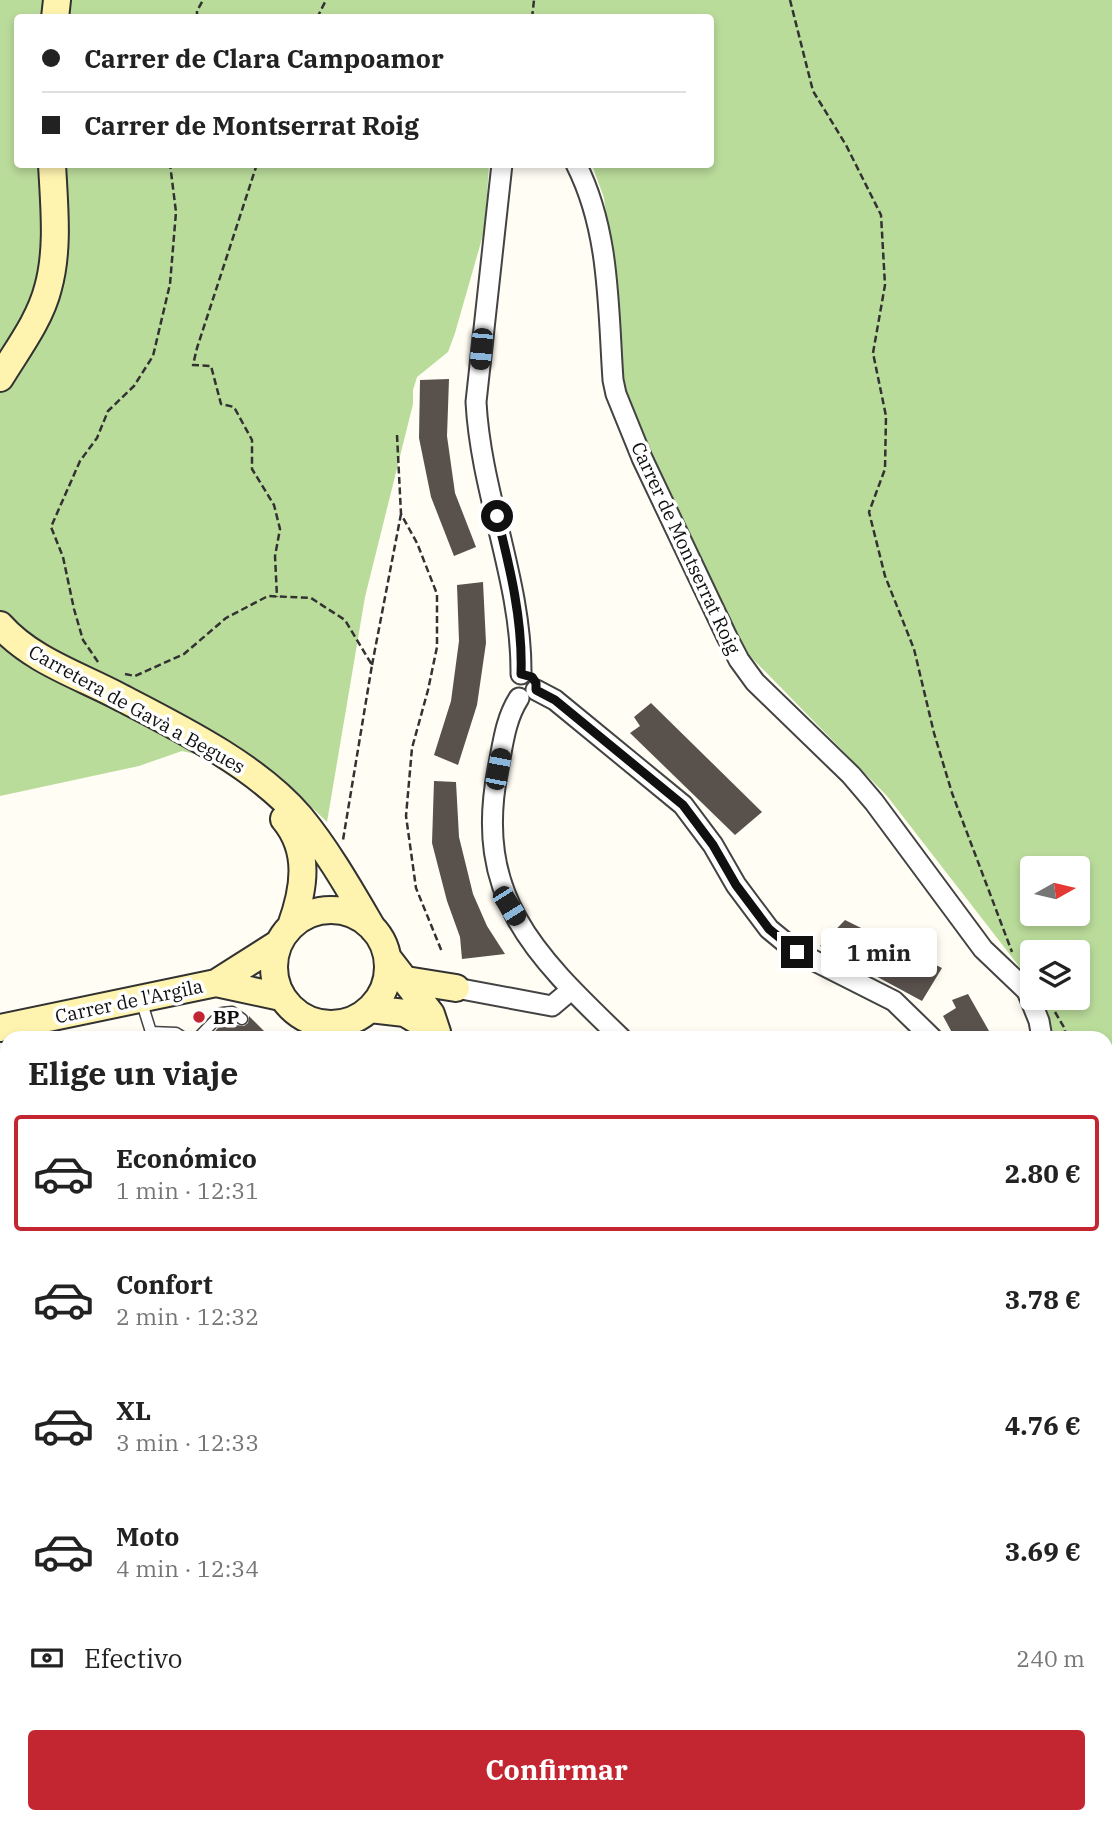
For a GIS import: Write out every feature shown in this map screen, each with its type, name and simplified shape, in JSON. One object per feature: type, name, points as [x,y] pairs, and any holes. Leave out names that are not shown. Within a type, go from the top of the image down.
[{"type":"main road","points":[[0,361],[22,325],[43,272],[43,168]]},
{"type":"main road","points":[[0,378],[31,326],[48,289],[54,239],[52,168]]},
{"type":"main road","name":"Carretera de Gavà a Begues","points":[[0,625],[34,655],[119,696],[228,757],[258,777],[299,816],[315,837],[373,929]]},
{"type":"main road","name":"Carretera de Gavà a Begues","points":[[0,641],[24,661],[202,755],[245,782],[268,802],[296,837],[302,854],[298,907],[285,935]]},
{"type":"main road","points":[[296,1031],[273,970],[285,935],[308,915],[336,910],[356,916],[373,929],[387,957],[406,980],[437,1028]]},
{"type":"main road","name":"Carrer de l'Argila","points":[[0,1028],[216,983],[285,935]]},
{"type":"main road","points":[[358,1022],[385,985],[387,957]]},
{"type":"main road","points":[[406,980],[456,988]]},
{"type":"main road","name":"Carrer de l'Argila","points":[[216,983],[286,1003]]},
{"type":"main road","points":[[437,1028],[440,997],[456,988]]},
{"type":"main road","points":[[286,1003],[308,1020],[322,1024],[336,1025],[405,1013],[437,1028]]},
{"type":"street","points":[[502,168],[476,402],[478,436],[515,596],[521,644],[521,674],[534,679],[527,694],[507,720],[493,793],[491,823],[496,867],[509,906],[529,938],[571,990],[614,1031]]},
{"type":"street","name":"Carrer de Montserrat Roig","points":[[578,168],[591,199],[601,238],[616,394],[642,458],[739,660],[760,688],[866,793],[983,949],[1027,991],[1041,1031]]},
{"type":"street","points":[[527,694],[555,700],[683,805],[769,929],[797,952],[894,1001],[925,1031]]},
{"type":"street","points":[[456,988],[552,1006],[571,990]]},
{"type":"lane","points":[[140,998],[152,1031]]},
{"type":"lane","points":[[205,1031],[222,1013],[232,1012],[242,1019]]},
{"type":"path","points":[[790,0],[813,91],[846,145],[881,215],[884,285],[873,353],[886,416],[885,469],[869,512],[885,576],[914,649],[952,793],[1011,947],[1018,981]]},
{"type":"path","points":[[103,667],[83,640],[63,557],[51,527],[80,461],[97,438],[108,411],[134,386],[153,356],[170,284],[176,212],[170,168]]},
{"type":"path","points":[[256,168],[193,365],[211,366],[221,404],[234,407],[252,440],[252,469],[274,505],[280,529],[275,556],[277,597]]},
{"type":"path","points":[[342,846],[372,665],[401,514],[397,435]]},
{"type":"path","points":[[401,514],[417,543],[437,594],[437,647],[412,748],[406,816],[416,888],[442,952]]},
{"type":"path","points":[[121,674],[135,676],[184,654],[226,618],[268,596],[311,598],[345,620],[372,665]]},
{"type":"path","points":[[1055,1010],[1065,1031]]},
{"type":"green space","points":[[0,0],[1112,0],[1112,1031],[1050,1031],[1046,1010],[1090,1010],[1090,940],[1020,940],[1020,968],[887,796],[745,651],[687,535],[623,387],[617,300],[604,198],[593,168],[714,168],[714,14],[14,14],[14,168],[489,168],[485,228],[455,333],[448,352],[417,377],[413,390],[413,404],[365,597],[327,822],[276,773],[182,751],[139,766],[0,796]]},
{"type":"building","points":[[449,379],[447,436],[455,493],[476,547],[454,556],[431,497],[419,438],[420,380]]},
{"type":"building","points":[[483,582],[486,643],[477,705],[458,765],[434,755],[451,701],[459,641],[457,585]]},
{"type":"building","points":[[651,703],[762,812],[735,835],[630,733],[640,726],[634,717]]},
{"type":"building","points":[[434,781],[456,782],[459,837],[473,894],[487,926],[505,954],[462,959],[460,937],[447,901],[432,843]]},
{"type":"building","points":[[845,920],[942,968],[922,1001],[820,946]]},
{"type":"building","points":[[968,994],[989,1031],[951,1031],[943,1016],[956,1008],[952,1000]]},
{"type":"building","points":[[249,1016],[264,1031],[215,1031],[225,1020],[236,1025],[244,1026],[248,1023]]},
{"type":"place","name":"BP","points":[[199,1017]]},
{"type":"route","points":[[497,516],[515,596],[521,644],[521,674],[532,677],[537,686],[536,690],[555,700],[683,805],[769,929],[797,952]]}]
